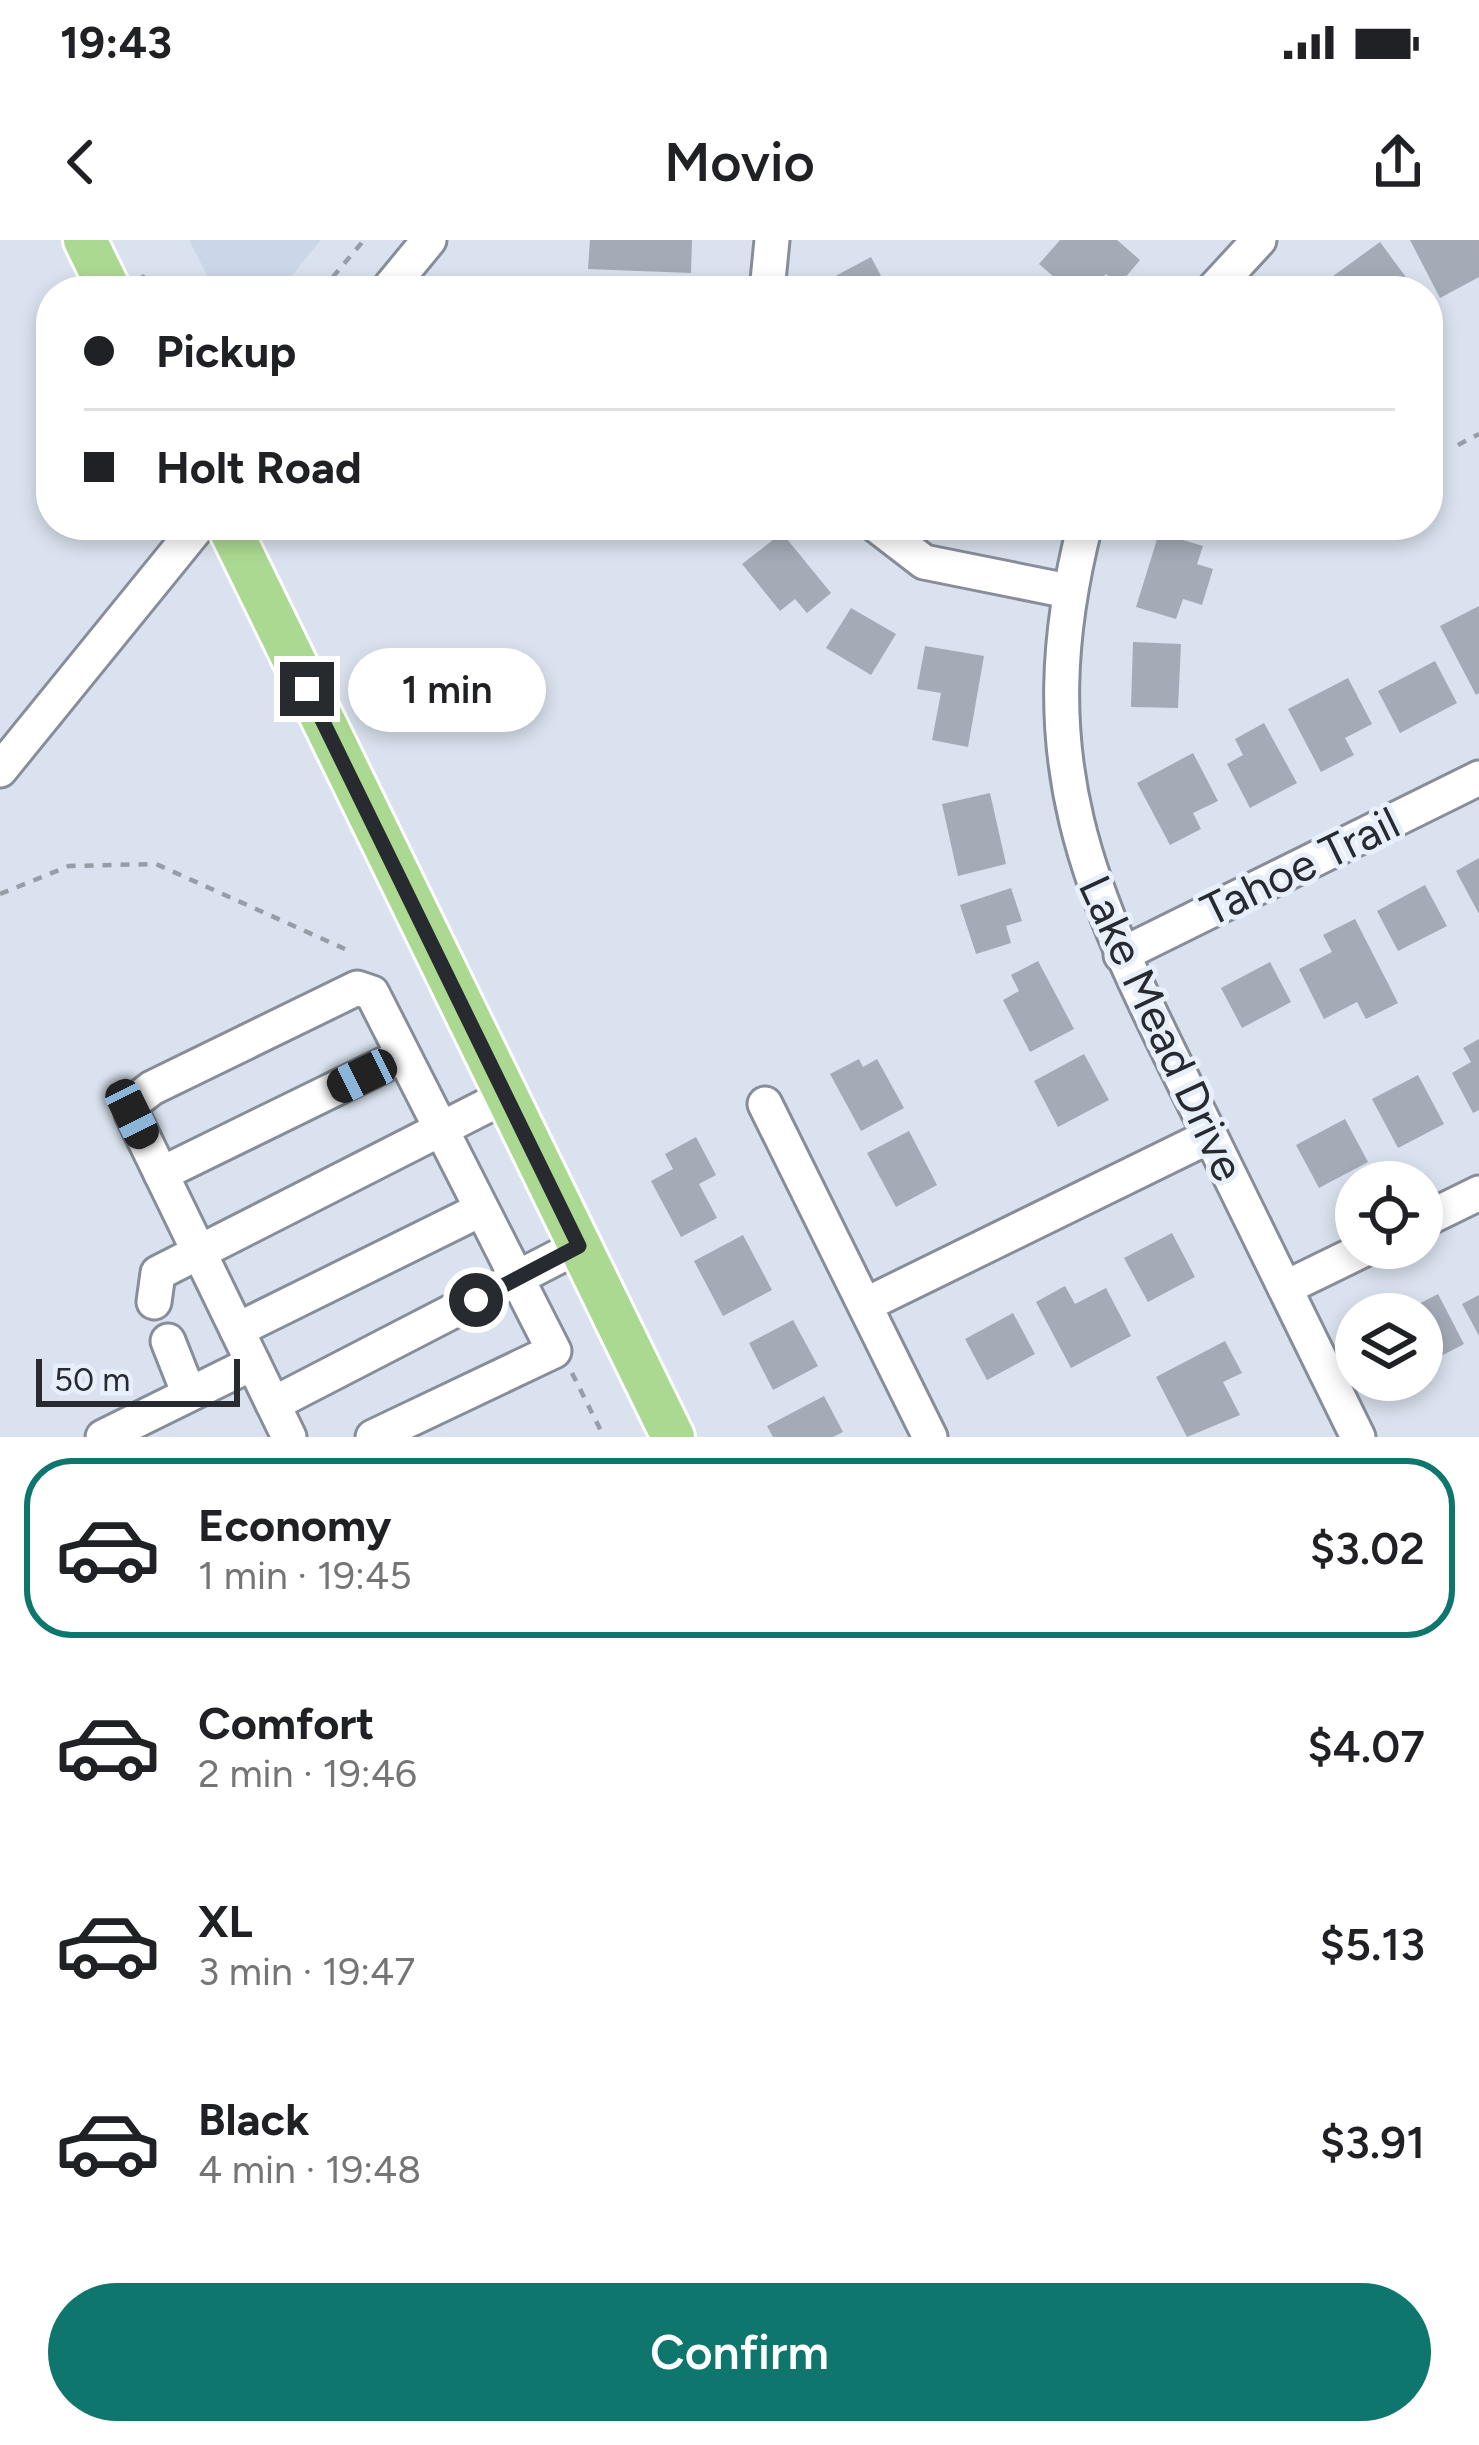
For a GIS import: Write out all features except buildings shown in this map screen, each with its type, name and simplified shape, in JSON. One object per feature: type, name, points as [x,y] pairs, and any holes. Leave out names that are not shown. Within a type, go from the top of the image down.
[{"type":"main road","points":[[85,240],[103,276]]},
{"type":"main road","points":[[235,540],[673,1437]]},
{"type":"street","points":[[399,276],[429,240]]},
{"type":"street","points":[[768,276],[772,240]]},
{"type":"street","points":[[1226,276],[1259,240]]},
{"type":"street","points":[[0,770],[187,540]]},
{"type":"street","points":[[895,540],[924,562],[1068,591]]},
{"type":"street","name":"Lake Mead Drive","points":[[1080,540],[1068,591],[1061,686],[1066,777],[1086,868],[1121,955],[1358,1437]]},
{"type":"street","name":"Tahoe Trail","points":[[1121,955],[1479,778]]},
{"type":"street","points":[[289,1437],[132,1114],[135,1101],[357,988],[372,993],[554,1351],[373,1437]]},
{"type":"street","points":[[161,1174],[402,1056]]},
{"type":"street","points":[[154,1302],[158,1273],[506,1096]]},
{"type":"street","points":[[765,1104],[930,1437]]},
{"type":"street","points":[[865,1305],[1210,1136]]},
{"type":"street","points":[[1443,1211],[1479,1193]]},
{"type":"street","points":[[237,1330],[481,1210]]},
{"type":"street","points":[[273,1404],[579,1246]]},
{"type":"street","points":[[1285,1288],[1335,1264]]},
{"type":"street","points":[[168,1342],[189,1394]]},
{"type":"street","points":[[103,1437],[253,1363]]},
{"type":"path","points":[[334,276],[364,240]]},
{"type":"path","points":[[1458,445],[1479,434]]},
{"type":"path","points":[[0,893],[69,866],[156,864],[345,949]]},
{"type":"path","points":[[564,1357],[604,1437]]},
{"type":"shaded area","points":[[189,240],[321,240],[291,276],[207,276]]},
{"type":"route","points":[[307,689],[579,1246],[476,1300]]}]
